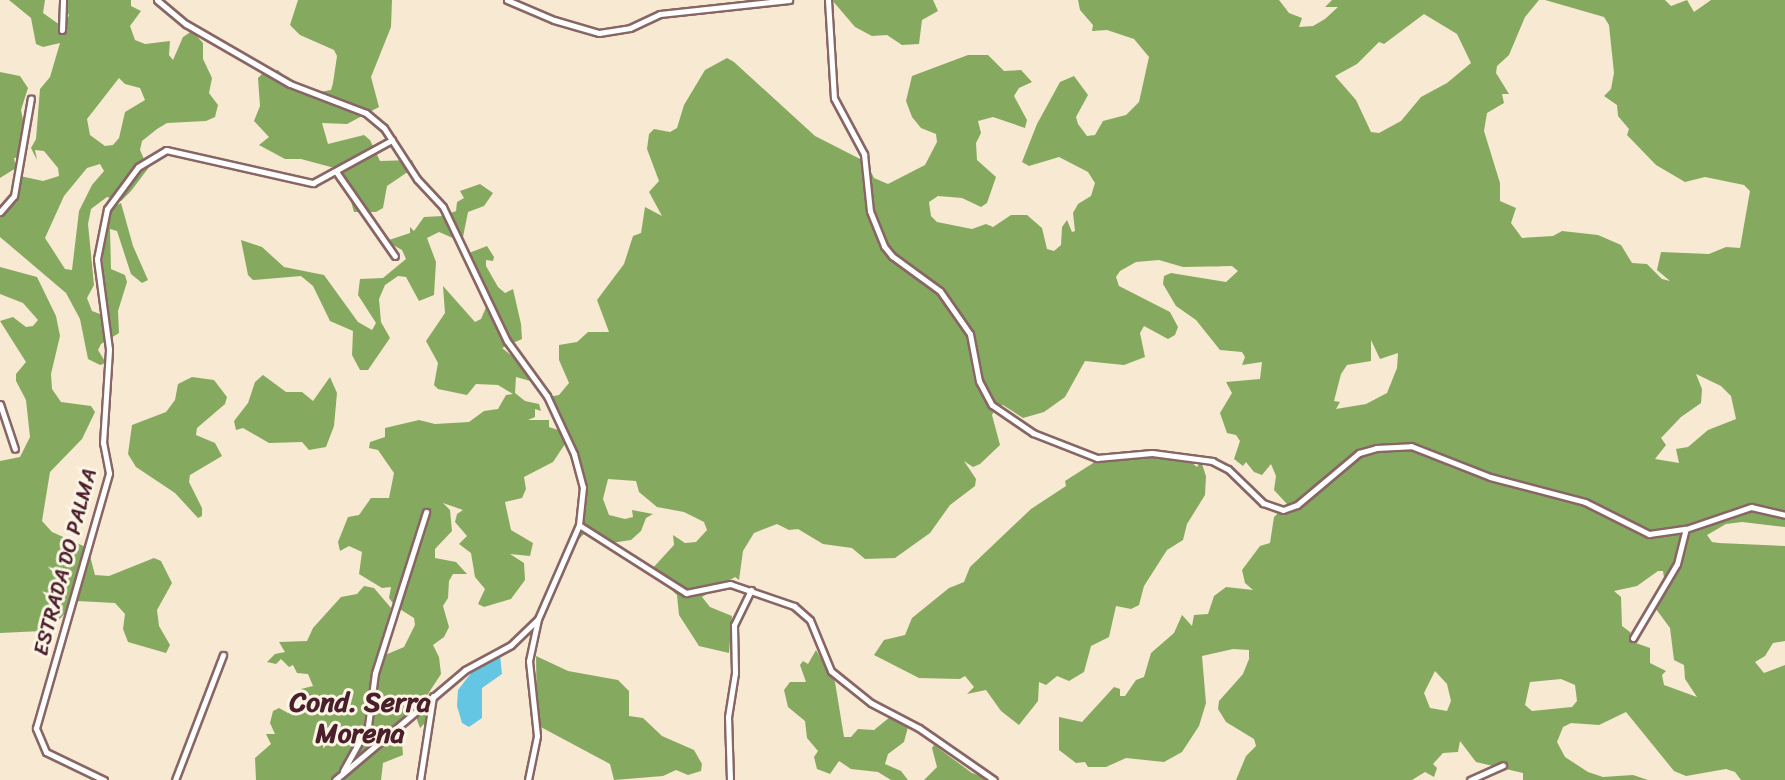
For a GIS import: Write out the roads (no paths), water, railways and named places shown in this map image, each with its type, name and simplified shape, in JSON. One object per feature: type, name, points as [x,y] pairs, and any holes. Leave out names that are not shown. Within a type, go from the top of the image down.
[{"type":"street","points":[[62,30],[63,0]]},
{"type":"street","points":[[157,0],[186,24],[290,84],[366,113],[392,140],[417,179],[443,207],[507,341],[547,396],[561,425],[574,454],[583,487],[579,525],[538,619],[529,660],[537,736],[528,780]]},
{"type":"street","points":[[507,0],[554,20],[598,33],[630,28],[660,14],[789,0]]},
{"type":"street","points":[[828,0],[834,98],[864,154],[870,211],[884,246],[892,256],[940,291],[970,334],[985,394],[997,411],[1033,433],[1097,458],[1152,453],[1212,461],[1228,469],[1263,503],[1283,510],[1297,505],[1359,453],[1376,448],[1418,447],[1490,477],[1586,502],[1638,531],[1663,534],[1686,529],[1751,507],[1785,515]]},
{"type":"street","points":[[0,212],[14,196],[31,98]]},
{"type":"street","name":"ESTRADA DO PALMA","points":[[104,780],[46,752],[36,728],[109,473],[103,443],[109,349],[98,259],[107,209],[138,167],[166,150],[309,183],[319,183],[392,140]]},
{"type":"street","points":[[337,172],[395,256]]},
{"type":"street","points":[[0,404],[15,449]]},
{"type":"street","points":[[343,771],[368,726],[375,673],[426,512]]},
{"type":"street","points":[[579,525],[686,593],[730,584],[794,606],[810,620],[831,671],[871,703],[919,728],[994,780]]},
{"type":"street","points":[[1633,638],[1677,564],[1686,529]]},
{"type":"street","points":[[730,780],[728,728],[735,673],[734,625],[752,590]]},
{"type":"street","points":[[335,780],[473,664],[511,645],[538,619]]},
{"type":"street","points":[[175,780],[223,656]]},
{"type":"street","points":[[420,780],[433,696]]},
{"type":"street","points":[[1470,780],[1503,765]]},
{"type":"water","points":[[500,655],[502,674],[482,688],[482,718],[469,727],[462,723],[457,706],[458,690],[475,668]]},
{"type":"district","name":"Cond. Serra Morena","points":[[360,718]]}]
